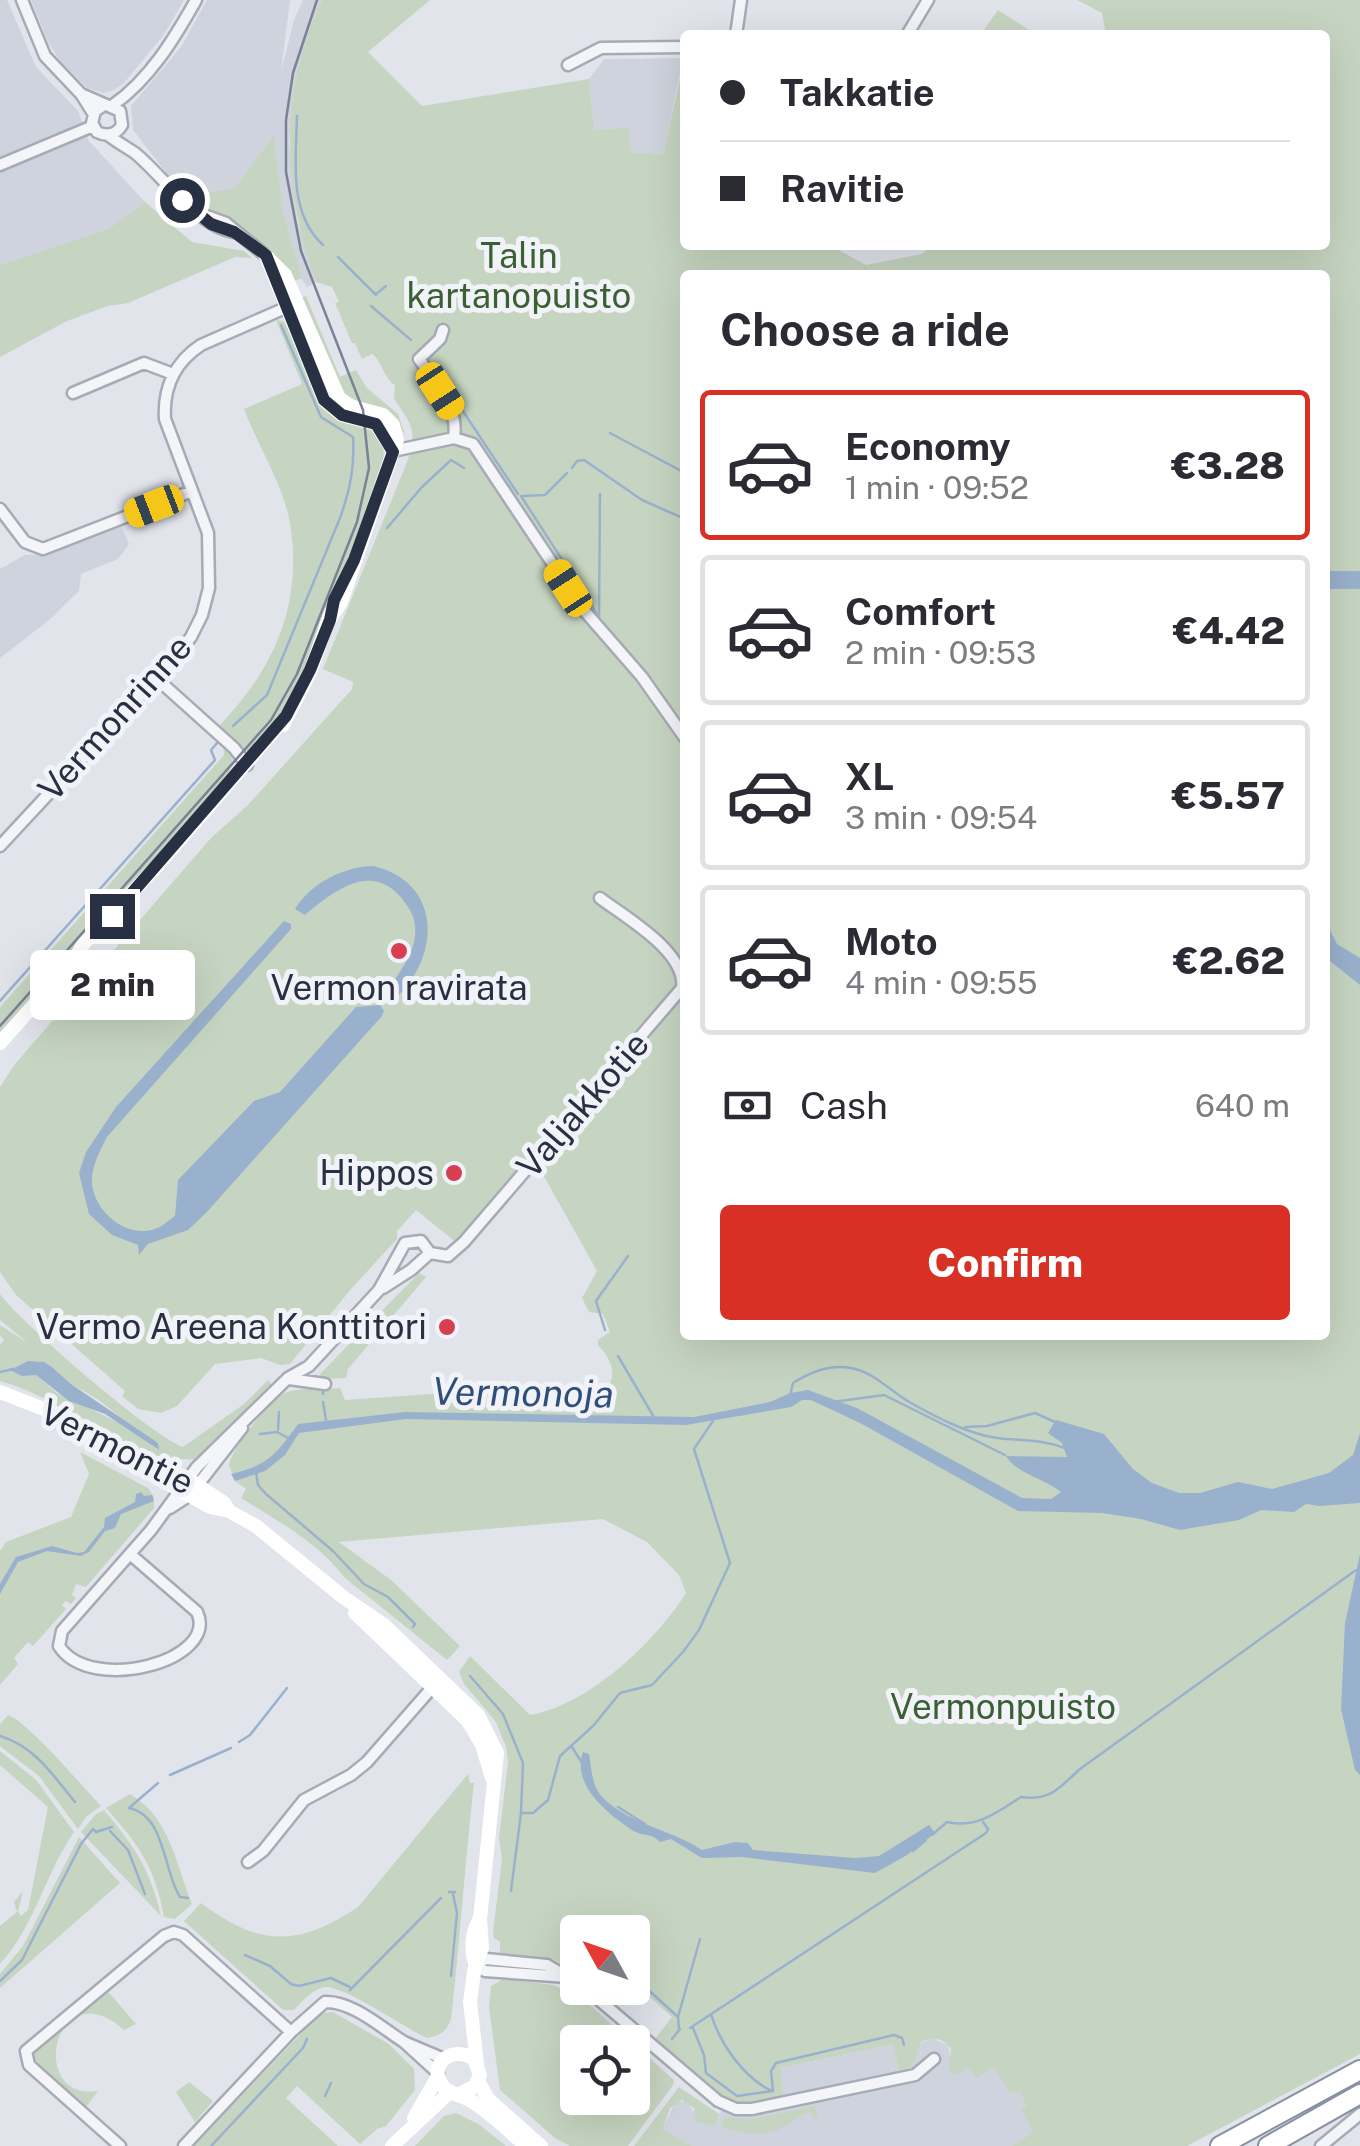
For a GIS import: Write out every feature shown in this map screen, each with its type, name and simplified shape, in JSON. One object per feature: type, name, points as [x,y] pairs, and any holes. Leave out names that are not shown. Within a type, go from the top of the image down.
[{"type":"highway","points":[[1220,2146],[1360,2070]]},
{"type":"highway","points":[[1268,2146],[1360,2094]]},
{"type":"main road","points":[[0,1043],[286,716],[304,686],[398,440],[388,420],[372,410],[344,403],[334,390],[291,306],[280,267],[266,255]]},
{"type":"main road","name":"Vermontie","points":[[0,1392],[49,1410],[189,1487]]},
{"type":"main road","name":"Vermontie","points":[[0,1401],[36,1413],[224,1504],[256,1526],[437,1681],[476,1733],[494,1784],[480,1919],[472,1940],[475,1964],[470,2018],[478,2081]]},
{"type":"main road","name":"Vermontie","points":[[405,2131],[470,2018]]},
{"type":"main road","points":[[478,2064],[470,2056],[445,2065],[455,2093],[494,2117],[526,2146]]},
{"type":"main road","points":[[392,2146],[405,2131],[455,2093],[471,2090],[478,2081],[488,2099],[540,2146]]},
{"type":"street","points":[[22,0],[45,56],[81,94],[98,132],[134,152],[171,190],[216,227],[234,232],[266,255]]},
{"type":"street","points":[[0,165],[44,149],[93,119],[115,112],[173,42],[196,0]]},
{"type":"street","points":[[737,30],[740,0]]},
{"type":"street","points":[[910,30],[928,0]]},
{"type":"street","points":[[568,65],[601,48],[680,48]]},
{"type":"street","points":[[81,94],[115,112],[134,152]]},
{"type":"street","points":[[108,135],[116,132],[115,112]]},
{"type":"street","points":[[73,394],[144,362],[173,374],[201,345],[291,306]]},
{"type":"street","points":[[443,330],[440,339],[420,360],[452,408],[454,438]]},
{"type":"street","name":"Vermonrinne","points":[[2,840],[156,678],[190,637],[202,614],[209,588],[208,532],[166,419],[165,400],[173,374]]},
{"type":"street","points":[[393,452],[454,438],[468,441],[479,450],[575,598],[642,677],[680,731]]},
{"type":"street","points":[[0,509],[25,542],[43,549],[192,491]]},
{"type":"street","points":[[156,678],[234,748],[247,765]]},
{"type":"street","name":"Valjakkotie","points":[[600,898],[673,956],[680,968]]},
{"type":"street","name":"Valjakkotie","points":[[130,1554],[197,1612],[201,1622],[198,1632],[168,1658],[138,1670],[106,1670],[79,1662],[60,1648],[60,1635],[169,1508],[251,1416],[288,1378],[309,1366],[379,1290],[404,1243],[420,1241],[430,1253],[448,1256],[478,1228],[680,990]]},
{"type":"street","name":"Valjakkotie","points":[[379,1290],[430,1253]]},
{"type":"street","points":[[288,1378],[325,1384]]},
{"type":"street","points":[[248,1862],[264,1851],[304,1800],[367,1762],[437,1681]]},
{"type":"street","points":[[120,2146],[29,2064],[26,2051],[164,1936],[174,1932],[184,1935],[291,2032]]},
{"type":"street","points":[[475,1964],[486,1959],[547,1965],[560,1972]]},
{"type":"street","points":[[184,2146],[320,2005],[332,2002],[361,2014],[445,2065]]},
{"type":"street","points":[[605,2005],[718,2101],[736,2110],[915,2075],[934,2059]]},
{"type":"street","points":[[1321,2146],[1360,2114]]},
{"type":"shaded area","points":[[0,0],[7,0],[36,67],[78,111],[89,141],[145,202],[108,229],[0,265]]},
{"type":"shaded area","points":[[31,0],[184,0],[163,36],[124,83],[103,93],[87,88],[61,62]]},
{"type":"shaded area","points":[[207,0],[290,0],[281,72],[303,0],[322,0],[296,80],[289,142],[297,219],[316,282],[307,287],[286,230],[276,177],[274,136],[235,188],[206,193],[196,199],[172,180],[133,130],[131,106],[181,47]]},
{"type":"shaded area","points":[[680,58],[663,156],[631,152],[594,131],[589,79],[604,59]]},
{"type":"shaded area","points":[[121,525],[129,544],[118,559],[81,574],[79,591],[0,658],[0,569],[25,555],[48,554]]},
{"type":"shaded area","points":[[932,2038],[948,2045],[951,2062],[969,2067],[974,2076],[994,2067],[1020,2090],[1026,2106],[1020,2109],[1033,2132],[1012,2146],[693,2146],[663,2129],[675,2102],[688,2102],[696,2116],[716,2127],[719,2114],[729,2101],[744,2104],[783,2095],[779,2068],[893,2044],[898,2068],[915,2059],[921,2043]]},
{"type":"green space","points":[[322,0],[430,0],[368,52],[422,106],[589,79],[594,130],[628,128],[631,152],[663,155],[680,78],[680,250],[838,250],[866,265],[927,250],[1330,250],[1330,30],[1105,30],[1102,13],[1077,0],[1360,0],[1360,2054],[1187,2146],[1012,2146],[1033,2132],[1020,2109],[1026,2106],[1020,2091],[1010,2093],[994,2067],[976,2078],[968,2068],[954,2076],[949,2067],[951,2049],[934,2039],[921,2042],[913,2066],[904,2072],[898,2068],[893,2044],[780,2068],[783,2095],[744,2104],[729,2101],[655,2039],[672,2017],[650,1997],[650,1915],[560,1915],[560,1963],[500,1953],[500,1942],[493,1932],[502,1859],[499,1838],[508,1762],[506,1747],[496,1722],[464,1684],[459,1672],[470,1656],[530,1715],[575,1699],[618,1669],[673,1612],[686,1593],[679,1575],[647,1542],[603,1519],[339,1542],[391,1580],[460,1646],[447,1660],[345,1578],[309,1543],[241,1498],[246,1489],[235,1481],[229,1465],[260,1416],[276,1399],[296,1390],[340,1388],[345,1400],[538,1383],[549,1412],[582,1411],[598,1404],[611,1383],[612,1370],[598,1340],[610,1332],[603,1314],[589,1312],[582,1298],[597,1271],[541,1171],[530,1160],[457,1243],[416,1210],[397,1231],[397,1239],[290,1364],[280,1365],[261,1358],[215,1364],[177,1406],[161,1413],[138,1409],[122,1396],[125,1391],[16,1295],[0,1272],[0,1087],[15,1064],[211,838],[248,805],[352,689],[353,682],[323,669],[405,467],[413,438],[410,424],[394,399],[395,385],[372,354],[362,359],[335,303],[339,302],[332,287],[316,282],[297,212],[292,176],[292,105],[308,34]]},
{"type":"green space","points":[[998,10],[1029,30],[984,30]]},
{"type":"green space","points":[[274,135],[282,209],[302,278],[292,282],[261,245],[194,203],[206,193],[235,188]]},
{"type":"green space","points":[[145,202],[192,242],[244,251],[252,258],[235,257],[128,303],[67,321],[0,357],[0,265],[108,229]]},
{"type":"green space","points":[[306,296],[340,377],[356,370],[367,388],[398,414],[405,435],[396,422],[342,393],[299,299]]},
{"type":"green space","points":[[276,320],[285,322],[316,392],[368,426],[383,441],[384,465],[305,669],[285,710],[248,752],[221,734],[220,725],[270,657],[288,607],[292,580],[287,508],[244,409],[302,384]]},
{"type":"green space","points":[[223,743],[232,761],[225,780],[0,1036],[0,1007],[224,755]]},
{"type":"green space","points":[[419,1273],[426,1277],[348,1369],[346,1378],[322,1379],[320,1374]]},
{"type":"green space","points":[[0,1294],[88,1378],[144,1423],[183,1447],[244,1404],[268,1380],[272,1386],[196,1460],[165,1458],[123,1442],[22,1388],[0,1381],[0,1345],[4,1340],[0,1325],[28,1343],[0,1320]],"holes":[[[38,1361],[158,1443],[158,1450],[126,1426],[57,1393],[36,1375],[14,1371]]]},
{"type":"green space","points":[[80,1452],[148,1488],[154,1497],[154,1508],[86,1587],[76,1584],[72,1595],[76,1598],[71,1604],[66,1601],[62,1605],[66,1609],[33,1646],[28,1642],[14,1658],[18,1664],[0,1685],[0,1551],[6,1542],[71,1517],[89,1474]]},
{"type":"green space","points":[[8,1715],[41,1741],[101,1806],[78,1829],[39,1776],[0,1746],[0,1724]]},
{"type":"green space","points":[[0,1751],[36,1780],[74,1832],[31,1917],[0,1964],[0,1926],[17,1912],[14,1902],[23,1891],[18,1912],[21,1916],[28,1910],[48,1807],[0,1765]]},
{"type":"green space","points":[[468,1774],[470,1783],[474,1783],[451,2019],[439,2034],[427,2038],[361,2000],[326,1987],[312,1993],[294,2010],[283,2010],[184,1921],[201,1903],[241,1928],[260,1934],[297,1935],[336,1920],[358,1907]]},
{"type":"green space","points":[[130,1794],[155,1816],[176,1857],[192,1904],[175,1919],[164,1917],[156,1884],[144,1858],[106,1808]]},
{"type":"green space","points":[[104,1810],[140,1859],[161,1916],[81,1832]]},
{"type":"green space","points":[[79,1837],[120,1883],[0,1988],[0,1974],[23,1946]]},
{"type":"green space","points":[[503,1979],[553,1985],[560,1988],[560,2005],[590,2005],[612,2025],[560,2025],[560,2115],[650,2115],[650,2059],[674,2080],[673,2085],[628,2146],[570,2146],[555,2138],[500,2090],[489,2007],[491,1986]]},
{"type":"green space","points":[[105,1988],[136,2024],[124,2030],[100,2015],[80,2015],[66,2025],[58,2041],[56,2060],[62,2077],[76,2089],[98,2091],[83,2111],[30,2065],[30,2050]]},
{"type":"green space","points":[[333,2012],[389,2044],[414,2069],[415,2090],[386,2126],[360,2144],[297,2086],[286,2098],[338,2146],[194,2146],[313,2021]]},
{"type":"green space","points":[[189,2082],[213,2101],[195,2122],[176,2092]]},
{"type":"green space","points":[[679,2087],[719,2114],[716,2127],[695,2121],[694,2108],[682,2100],[670,2108],[663,2129],[693,2146],[634,2146]]},
{"type":"green space","points":[[815,2106],[818,2118],[807,2113],[768,2132],[722,2127],[724,2117],[753,2119]]},
{"type":"green space","points":[[456,2113],[480,2125],[506,2146],[415,2146],[444,2116]]},
{"type":"water","points":[[373,866],[412,887],[427,922],[427,942],[421,961],[396,998],[387,991],[410,955],[415,931],[411,913],[394,890],[382,883],[356,883],[342,888],[305,915],[295,909],[310,891],[329,878],[350,869]]},
{"type":"water","points":[[284,921],[291,924],[291,929],[107,1137],[96,1159],[92,1183],[99,1203],[113,1220],[144,1231],[175,1216],[178,1180],[254,1101],[280,1092],[356,1007],[380,1005],[382,1016],[206,1213],[188,1230],[148,1244],[139,1255],[138,1245],[112,1235],[89,1214],[79,1173],[86,1152],[116,1107]]},
{"type":"water","points":[[1330,930],[1337,944],[1360,958],[1360,985],[1330,961]]},
{"type":"water","points":[[28,1361],[52,1367],[158,1443],[159,1450],[105,1414],[69,1401],[36,1375],[22,1376],[10,1370]]},
{"type":"water","points":[[808,1390],[857,1408],[1022,1498],[1051,1499],[1061,1492],[1017,1467],[1006,1456],[1067,1457],[1062,1443],[1048,1433],[1056,1420],[1104,1434],[1133,1469],[1152,1483],[1179,1493],[1200,1493],[1238,1482],[1272,1489],[1329,1473],[1353,1455],[1360,1433],[1360,1503],[1306,1504],[1294,1512],[1261,1510],[1239,1520],[1180,1530],[1102,1513],[1018,1511],[811,1400],[686,1425],[406,1419],[299,1433],[285,1455],[265,1471],[235,1481],[231,1474],[270,1457],[298,1424],[405,1412],[694,1417]]},
{"type":"water","points":[[141,1492],[144,1496],[152,1495],[154,1501],[121,1514],[115,1528],[105,1531],[89,1552],[81,1556],[47,1551],[18,1562],[0,1594],[0,1584],[16,1557],[52,1546],[84,1552],[104,1527],[105,1518],[135,1502],[136,1494]]},
{"type":"water","points":[[1360,1554],[1360,1775],[1355,1770],[1341,1709],[1345,1623]]},
{"type":"water","points":[[583,1752],[589,1754],[595,1784],[609,1803],[634,1819],[702,1850],[735,1842],[748,1843],[753,1850],[855,1858],[879,1856],[929,1825],[935,1833],[875,1873],[742,1857],[702,1858],[671,1839],[660,1842],[636,1832],[613,1816],[587,1787],[582,1776]]},
{"type":"waterway","points":[[297,116],[299,201],[312,232],[323,245]]},
{"type":"waterway","points":[[338,257],[376,295]]},
{"type":"waterway","points":[[376,294],[386,286]]},
{"type":"waterway","points":[[371,306],[411,340]]},
{"type":"waterway","points":[[233,726],[267,695],[340,518],[352,468],[353,437],[321,417],[281,325]]},
{"type":"waterway","points":[[433,366],[518,494]]},
{"type":"waterway","points":[[610,433],[680,470]]},
{"type":"waterway","points":[[387,528],[451,460],[464,468]]},
{"type":"waterway","points":[[572,468],[577,461],[584,460],[642,500],[680,517]]},
{"type":"waterway","points":[[523,496],[545,495],[567,473]]},
{"type":"waterway","points":[[521,496],[599,617],[600,494]]},
{"type":"waterway","points":[[1330,580],[1360,580]]},
{"type":"waterway","points":[[0,1001],[215,760],[211,750],[218,742]]},
{"type":"waterway","points":[[605,1330],[596,1301],[628,1256]]},
{"type":"waterway","points":[[618,1356],[655,1419]]},
{"type":"waterway","points":[[790,1396],[793,1383],[806,1375],[828,1368],[851,1368],[964,1429],[1065,1448]]},
{"type":"waterway","points":[[0,1372],[13,1369]]},
{"type":"waterway","name":"Vermonoja","points":[[833,1402],[884,1395],[1005,1455]]},
{"type":"waterway","points":[[323,1402],[326,1420]]},
{"type":"waterway","points":[[278,1430],[279,1412]]},
{"type":"waterway","points":[[965,1427],[987,1426],[1035,1413],[1057,1423]]},
{"type":"waterway","points":[[521,1813],[533,1813],[548,1800],[560,1756],[593,1726],[620,1693],[652,1685],[699,1630],[730,1563],[694,1449],[713,1421]]},
{"type":"waterway","points":[[260,1434],[277,1432],[290,1439]]},
{"type":"waterway","points":[[256,1472],[258,1485],[266,1494],[333,1551],[364,1584],[388,1597],[415,1624],[413,1627]]},
{"type":"waterway","points":[[932,1835],[947,1822],[977,1821],[1021,1797],[1054,1792],[1080,1769],[1356,1570]]},
{"type":"waterway","points":[[470,1676],[503,1714],[523,1763],[511,1891]]},
{"type":"waterway","points":[[239,1742],[250,1735],[287,1688]]},
{"type":"waterway","points":[[0,1736],[33,1754],[75,1802]]},
{"type":"waterway","points":[[572,1747],[582,1763]]},
{"type":"waterway","points":[[170,1775],[231,1748]]},
{"type":"waterway","points":[[158,1783],[129,1808],[150,1822],[174,1886],[180,1897],[188,1898]]},
{"type":"waterway","points":[[618,1807],[645,1824]]},
{"type":"waterway","points":[[690,2028],[986,1833],[983,1822]]},
{"type":"waterway","points":[[0,1981],[22,1960],[81,1844],[93,1829],[96,1832],[112,1827]]},
{"type":"waterway","points":[[110,1831],[128,1850],[145,1894]]},
{"type":"waterway","points":[[913,1851],[926,1840]]},
{"type":"waterway","points":[[449,1892],[455,1892]]},
{"type":"waterway","points":[[451,1976],[457,1913],[453,1894]]},
{"type":"waterway","points":[[350,1990],[441,1898]]},
{"type":"waterway","points":[[679,2029],[678,2017],[700,1939]]},
{"type":"waterway","points":[[245,1955],[270,1966],[291,1984],[299,1986],[331,1978],[350,1987]]},
{"type":"waterway","points":[[650,1991],[678,2017]]},
{"type":"waterway","points":[[711,2014],[734,2059],[772,2091]]},
{"type":"waterway","points":[[693,2028],[704,2055],[706,2073],[737,2096],[773,2091],[771,2071],[776,2063],[894,2035],[902,2038],[904,2045]]},
{"type":"waterway","points":[[672,2039],[680,2029]]},
{"type":"waterway","points":[[211,2146],[303,2048],[307,2039]]},
{"type":"waterway","points":[[325,2096],[331,2083]]},
{"type":"tram line","points":[[0,1026],[271,720],[297,674],[357,522],[369,468],[363,410],[301,251],[286,172],[286,120],[293,73],[317,0]]},
{"type":"place","name":"Vermon ravirata","points":[[399,951]]},
{"type":"place","name":"Hippos","points":[[454,1173]]},
{"type":"place","name":"Vermo Areena Konttitori","points":[[447,1327]]},
{"type":"route","points":[[112,916],[286,716],[304,686],[393,452],[376,424],[342,415],[324,400],[266,255],[234,232],[211,224],[182,200]]},
{"type":"park label","name":"Talin kartanopuisto","points":[[519,276]]},
{"type":"park label","name":"Vermonpuisto","points":[[1003,1707]]}]
